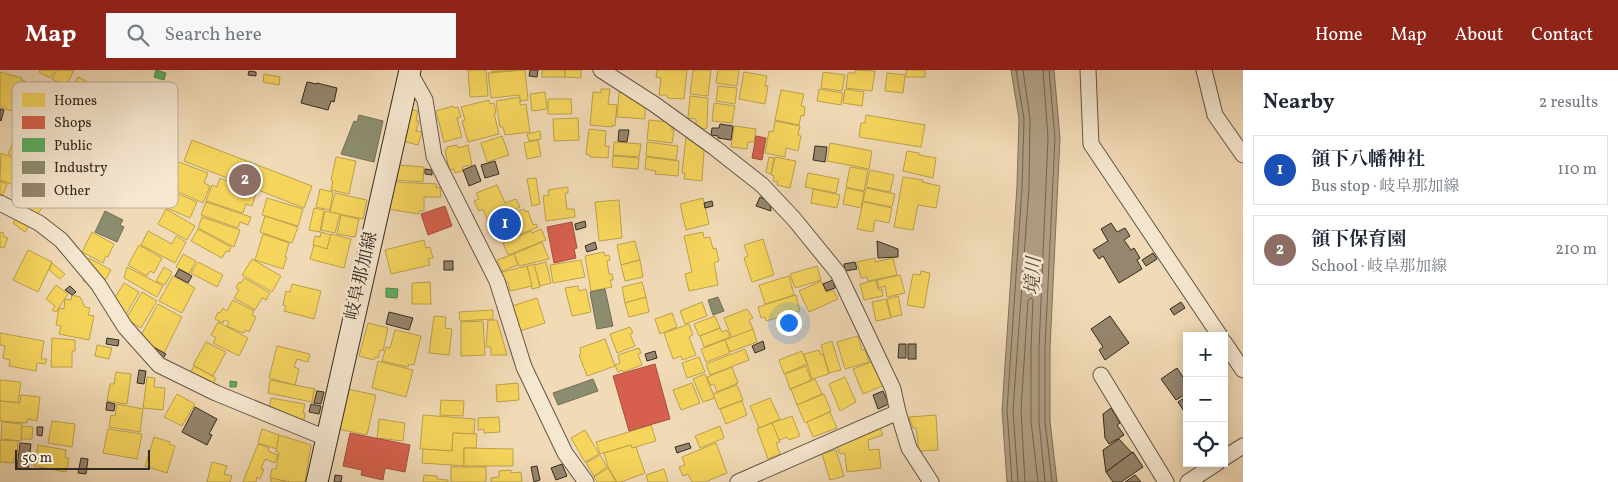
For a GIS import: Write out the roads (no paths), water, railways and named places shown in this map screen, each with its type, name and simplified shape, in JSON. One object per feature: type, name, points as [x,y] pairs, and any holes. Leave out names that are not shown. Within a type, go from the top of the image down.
[{"type":"main road","name":"岐阜那加線","points":[[316,482],[410,72]]},
{"type":"street","points":[[601,70],[654,104],[762,185],[794,219],[838,273],[893,389],[909,448],[930,482]]},
{"type":"street","points":[[1088,70],[1090,144],[1217,332]]},
{"type":"street","points":[[1204,70],[1215,115],[1243,155]]},
{"type":"street","points":[[410,72],[425,100],[434,156],[497,281],[524,367],[565,453],[586,482]]},
{"type":"street","points":[[0,203],[39,223],[60,240],[98,284],[125,327],[159,365],[216,393],[326,438]]},
{"type":"street","points":[[1228,348],[1243,370]]},
{"type":"street","points":[[1101,375],[1166,482]]},
{"type":"street","points":[[738,482],[898,412]]},
{"type":"street","points":[[1228,455],[1243,446]]},
{"type":"street","points":[[1188,482],[1211,467]]},
{"type":"water","name":"境川","points":[[1011,70],[1054,70],[1060,138],[1050,348],[1050,421],[1057,482],[1007,482],[1002,410],[1017,186],[1019,119]]},
{"type":"place","name":"領下保育園","points":[[245,180]]},
{"type":"place","name":"領下八幡神社","points":[[505,224]]}]
